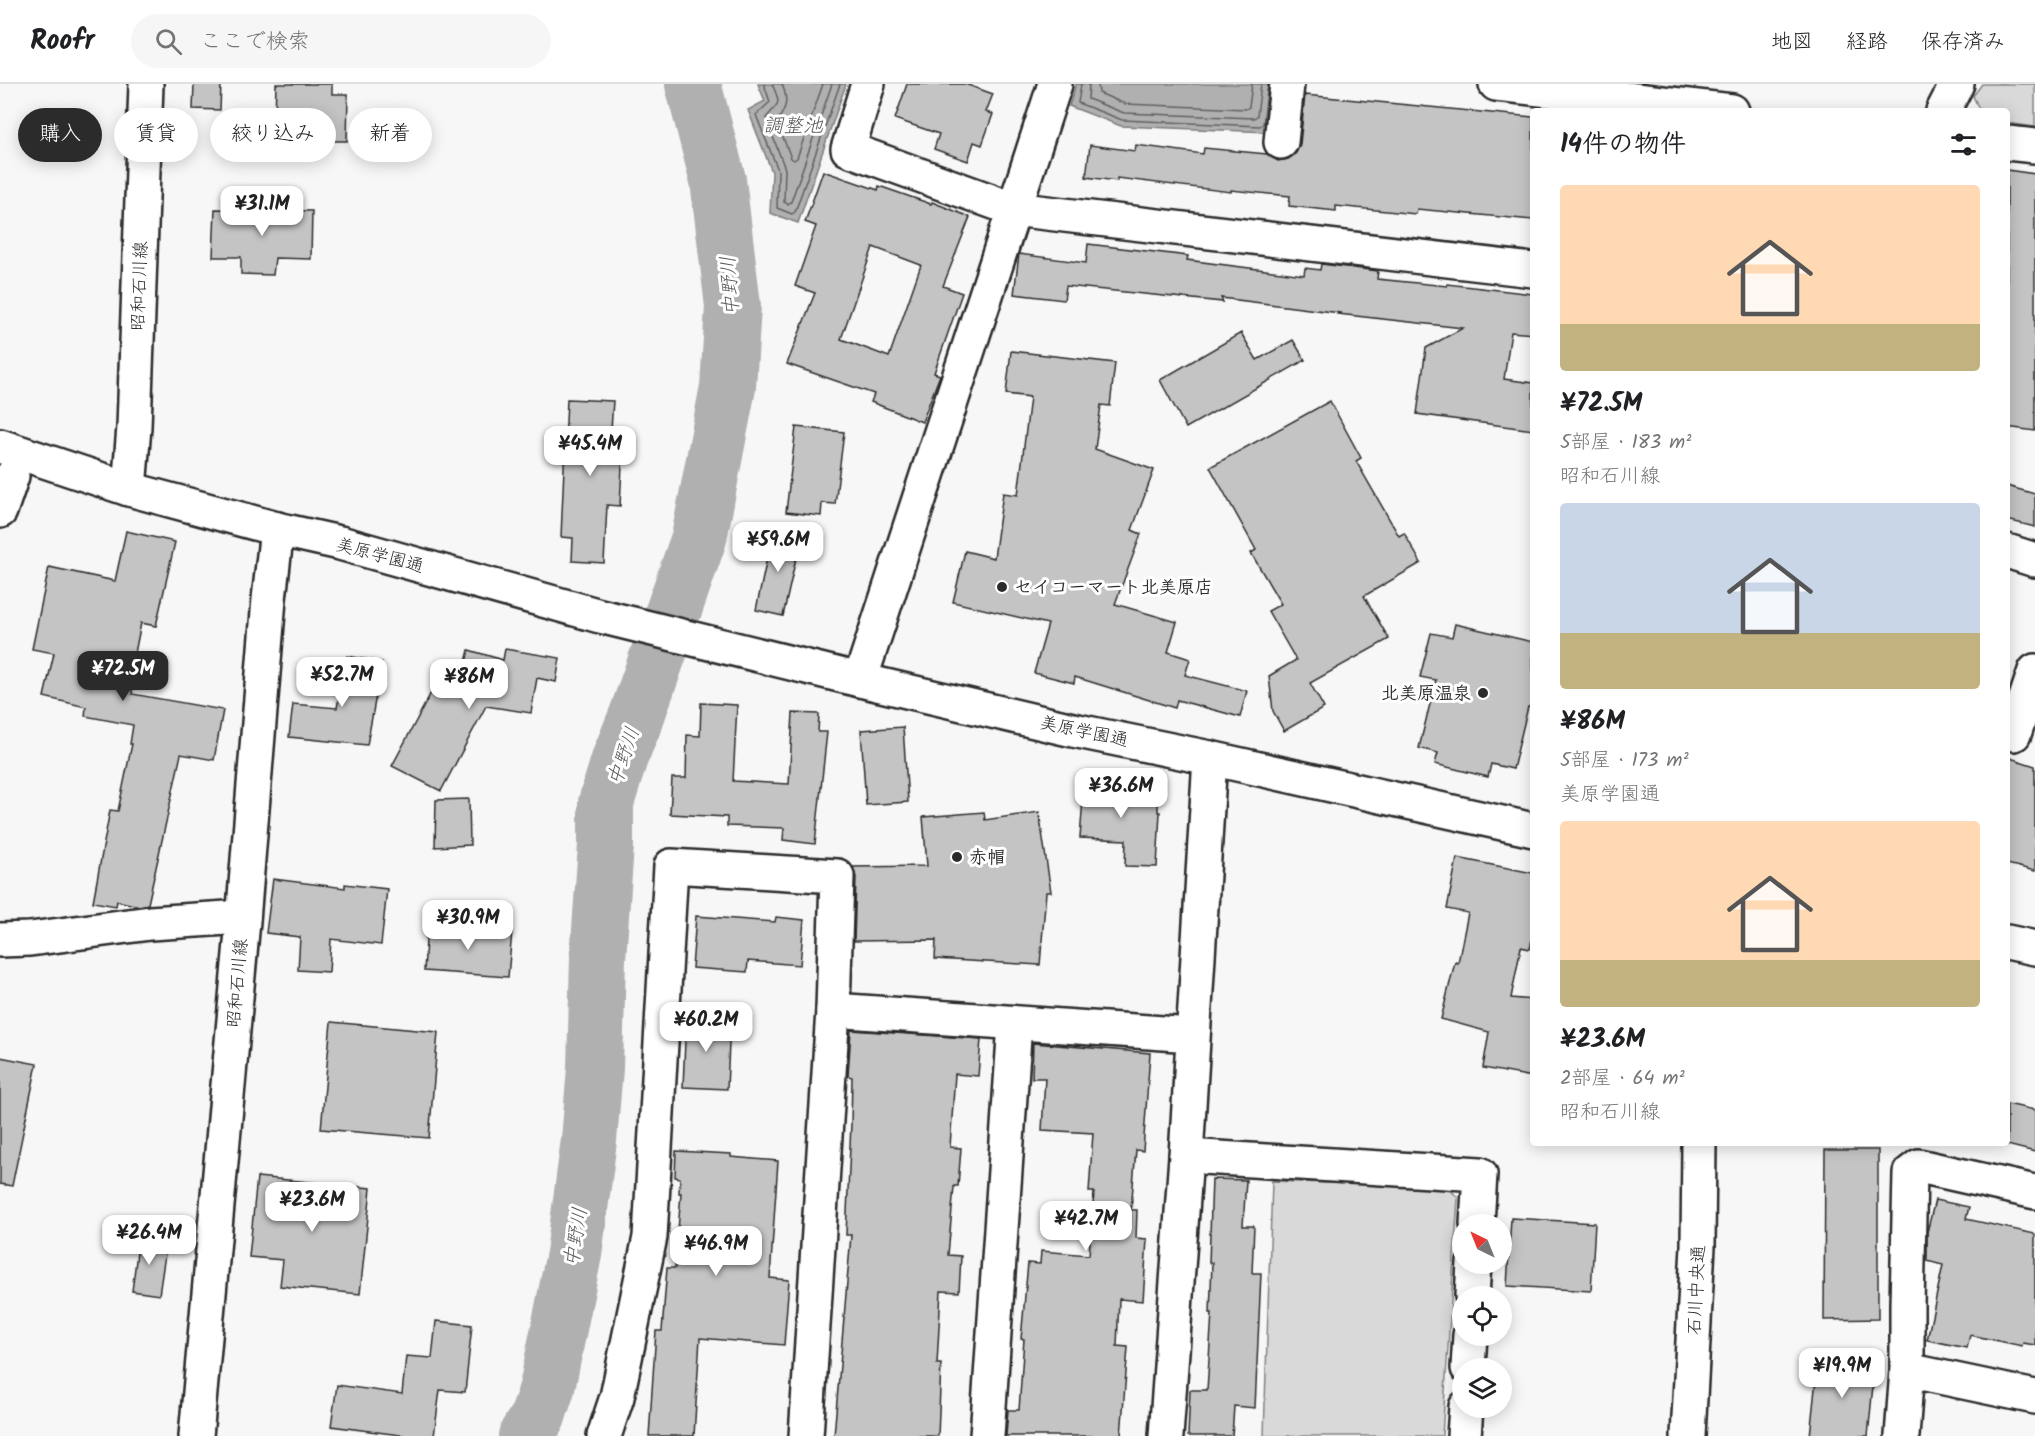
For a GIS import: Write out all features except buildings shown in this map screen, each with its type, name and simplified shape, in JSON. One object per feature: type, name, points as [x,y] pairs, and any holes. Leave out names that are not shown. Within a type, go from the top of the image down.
[{"type":"street","name":"昭和石川線","points":[[129,489],[134,427],[146,84]]},
{"type":"street","points":[[868,84],[848,149],[1013,209],[1530,270]]},
{"type":"street","points":[[860,680],[1055,84]]},
{"type":"street","points":[[1281,142],[1287,84]]},
{"type":"street","points":[[1497,84],[1706,108]]},
{"type":"street","points":[[1945,108],[1957,84]]},
{"type":"street","points":[[2010,143],[2035,146]]},
{"type":"street","name":"美原学園通","points":[[0,446],[129,489],[277,529],[340,543],[600,616],[707,643],[1074,730],[1530,829]]},
{"type":"street","points":[[0,512],[12,476]]},
{"type":"street","name":"昭和石川線","points":[[196,1436],[277,529]]},
{"type":"street","points":[[2010,552],[2035,560]]},
{"type":"street","points":[[2010,733],[2014,734],[2035,671]]},
{"type":"street","points":[[1166,1436],[1186,1156],[1210,758]]},
{"type":"street","points":[[604,1436],[617,1397],[650,1237],[671,866],[837,876],[833,1010],[806,1436]]},
{"type":"street","points":[[0,940],[30,939],[150,923],[243,917]]},
{"type":"street","points":[[2010,943],[2035,948]]},
{"type":"street","points":[[833,1010],[1192,1035]]},
{"type":"street","points":[[987,1436],[1015,1023]]},
{"type":"street","name":"石川中央通","points":[[1688,1436],[1698,1246],[1699,1146]]},
{"type":"street","points":[[1186,1156],[1480,1174],[1478,1214]]},
{"type":"street","points":[[1902,1436],[1907,1370],[1910,1173],[1919,1166],[2035,1192]]},
{"type":"street","points":[[1907,1370],[2035,1397]]},
{"type":"street","points":[[1464,1436],[1465,1418]]},
{"type":"shaded area","points":[[1982,84],[2035,84],[2035,127],[2010,123],[2010,108],[1979,108],[1973,96]]},
{"type":"shaded area","points":[[1272,1181],[1448,1187],[1458,1198],[1457,1214],[1452,1214],[1453,1274],[1442,1436],[1264,1436]]},
{"type":"water","name":"調整池","points":[[758,84],[846,84],[798,223],[770,213],[772,172],[748,110],[765,101]]},
{"type":"water","points":[[1076,84],[1274,84],[1269,132],[1121,126],[1069,106]]},
{"type":"waterway","name":"中野川","points":[[526,1436],[538,1416],[547,1388],[574,1254],[589,1140],[595,1068],[606,803],[620,757],[636,718],[699,538],[728,387],[733,306],[718,180],[693,84]]},
{"type":"place","name":"セイコーマート北美原店","points":[[1002,587]]},
{"type":"place","name":"北美原温泉","points":[[1483,693]]},
{"type":"place","name":"赤帽","points":[[957,857]]}]
